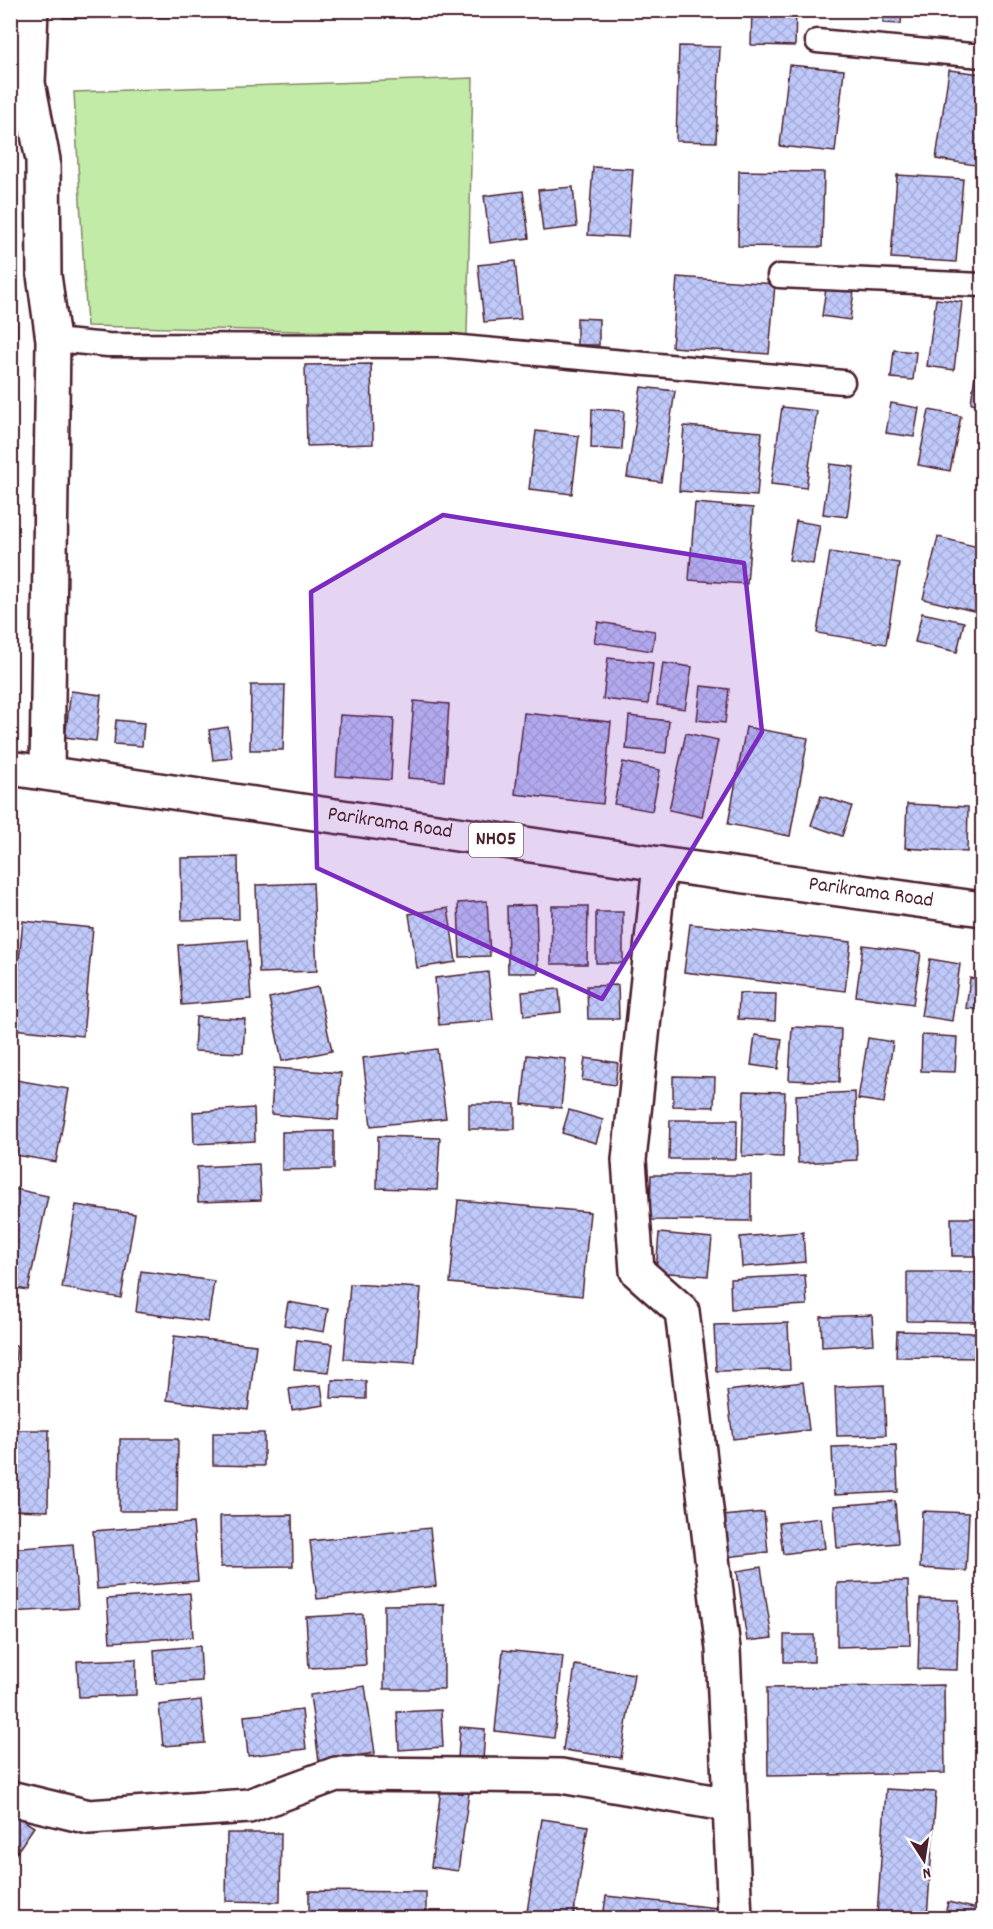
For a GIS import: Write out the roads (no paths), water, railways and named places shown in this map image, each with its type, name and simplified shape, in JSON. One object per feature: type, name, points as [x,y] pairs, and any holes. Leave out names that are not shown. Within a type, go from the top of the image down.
[{"type":"street","points":[[24,17],[28,83],[43,160],[44,274],[53,340],[47,773]]},
{"type":"street","name":"Parikrama Road","points":[[10,768],[982,909]]},
{"type":"street","points":[[660,864],[629,1160],[637,1271],[682,1311],[723,1649],[735,1918]]},
{"type":"street","points":[[10,1798],[88,1817],[249,1806],[336,1774],[460,1775],[561,1776],[729,1805]]},
{"type":"lane","points":[[817,41],[982,56]]},
{"type":"lane","points":[[779,276],[982,285]]},
{"type":"lane","points":[[53,340],[108,345],[450,346],[843,382]]}]
